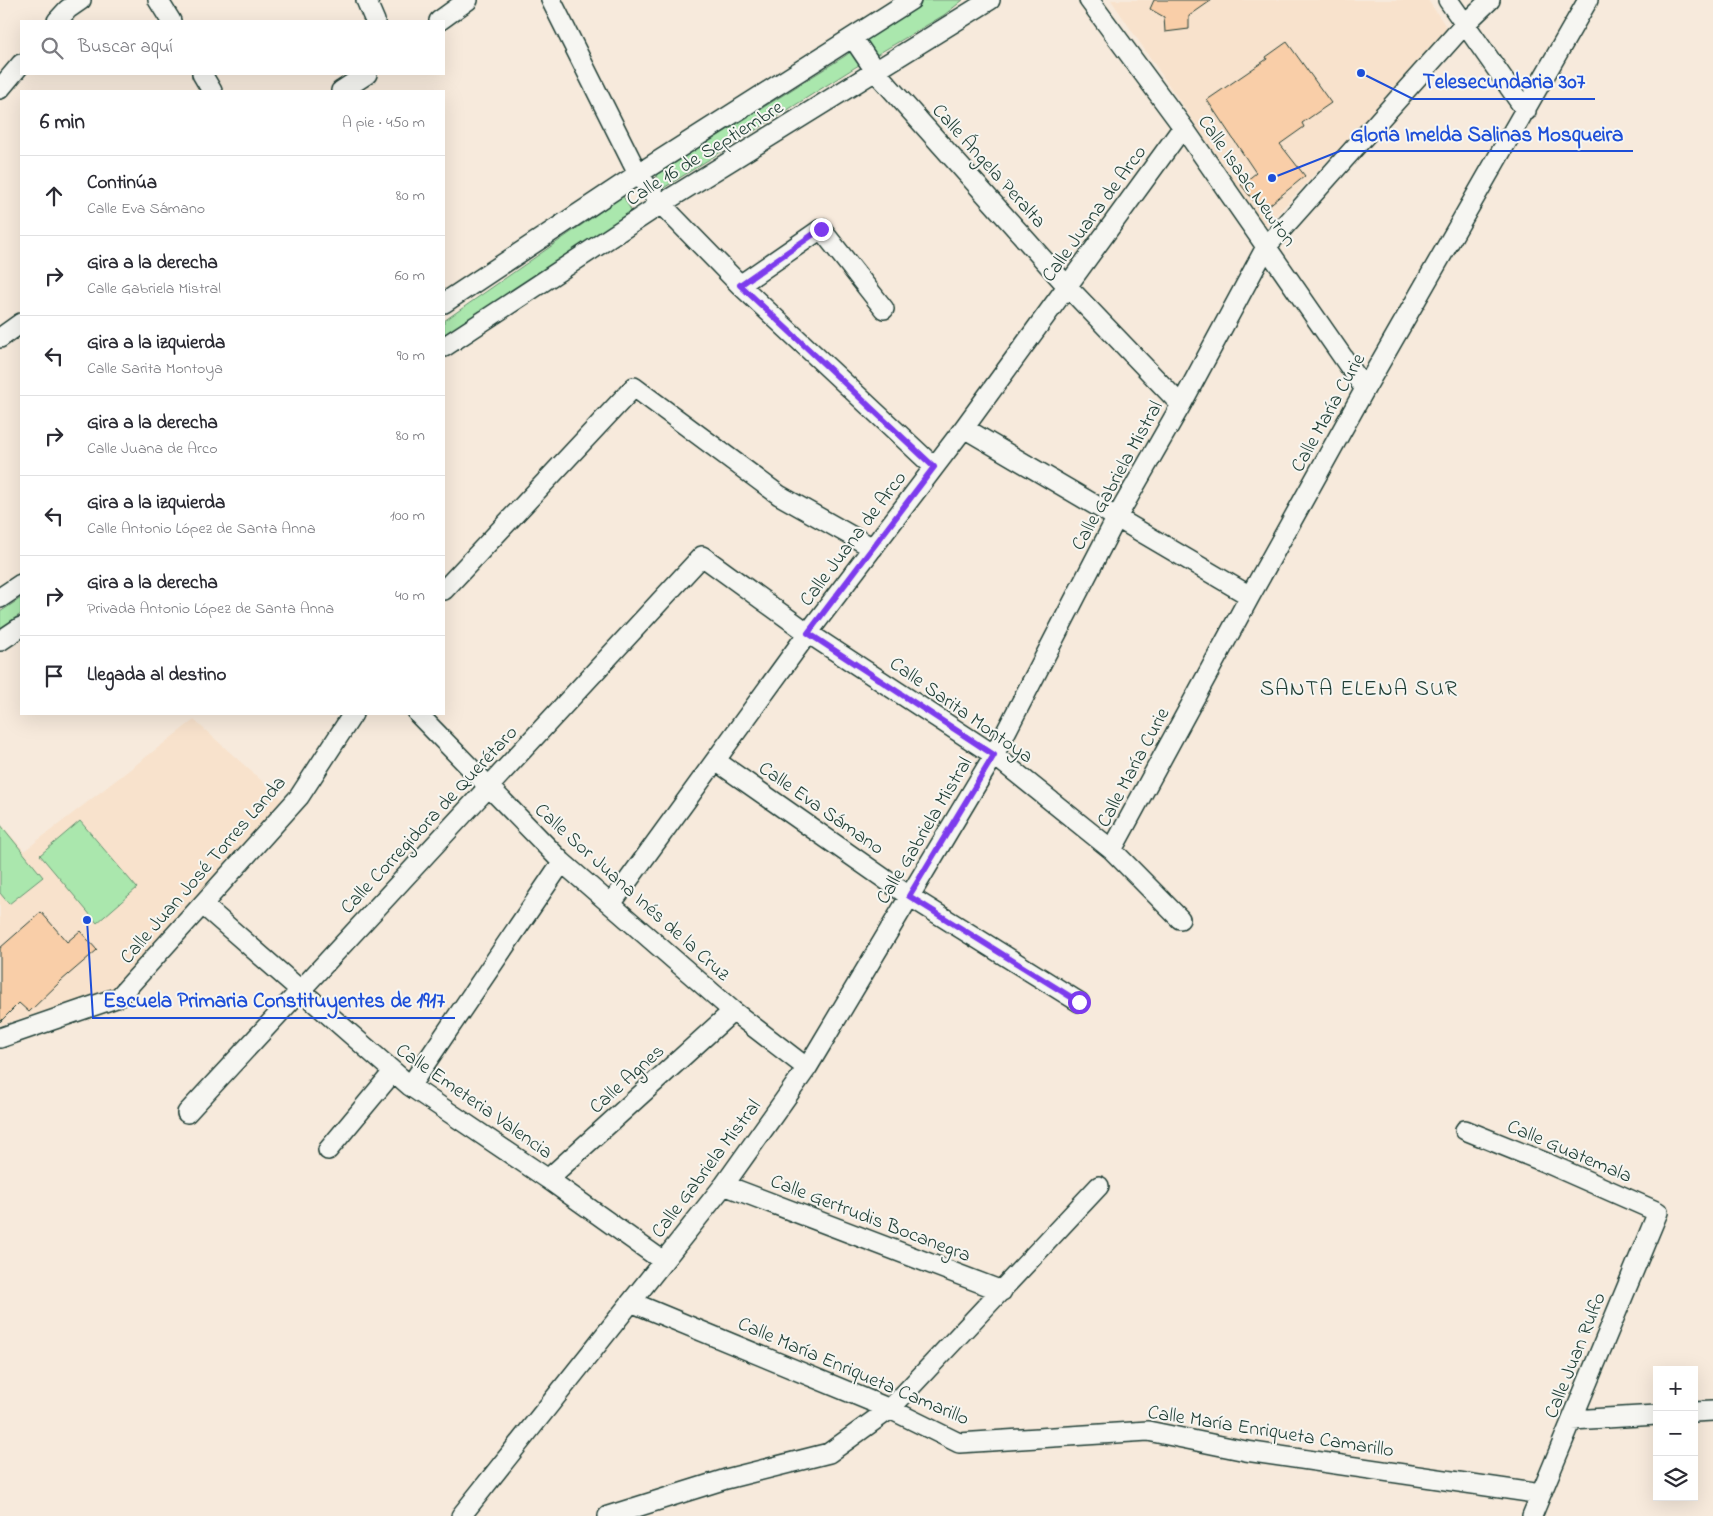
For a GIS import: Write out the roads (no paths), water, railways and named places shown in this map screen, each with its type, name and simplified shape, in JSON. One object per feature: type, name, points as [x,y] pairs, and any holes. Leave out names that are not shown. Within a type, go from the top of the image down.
[{"type":"street","points":[[158,0],[170,20]]},
{"type":"street","points":[[366,0],[375,20]]},
{"type":"street","points":[[440,20],[468,0]]},
{"type":"street","points":[[551,0],[638,174],[661,204],[740,285],[934,467]]},
{"type":"street","name":"Calle 16 de Septiembre","points":[[445,302],[638,174],[911,0]]},
{"type":"street","name":"Calle 16 de Septiembre","points":[[445,346],[661,204],[990,0]]},
{"type":"street","name":"Calle Isaac Newton","points":[[1089,0],[1183,127],[1365,389]]},
{"type":"street","points":[[1448,0],[1526,111]]},
{"type":"street","name":"Calle Gabriela Mistral","points":[[461,1516],[724,1185],[808,1068],[994,755],[1117,517],[1181,405],[1266,247],[1465,24],[1490,0]]},
{"type":"street","name":"Calle María Curie","points":[[1112,850],[1365,389],[1588,0]]},
{"type":"street","name":"Calle Ángela Peralta","points":[[853,38],[876,72],[1067,286],[1181,405]]},
{"type":"street","points":[[0,88],[20,65]]},
{"type":"street","points":[[203,75],[211,90]]},
{"type":"street","points":[[343,90],[366,75]]},
{"type":"street","name":"Calle Juana de Arco","points":[[611,904],[808,633],[964,428],[1183,127]]},
{"type":"street","points":[[740,285],[821,229],[884,309]]},
{"type":"street","points":[[0,338],[20,324]]},
{"type":"street","points":[[445,589],[634,386],[778,495],[873,548]]},
{"type":"street","points":[[964,428],[1250,596]]},
{"type":"street","name":"Calle Sarita Montoya","points":[[702,556],[808,633],[994,755],[1112,850],[1180,919]]},
{"type":"street","name":"Calle Corregidora de Querétaro","points":[[187,1113],[702,556]]},
{"type":"street","points":[[0,598],[20,585]]},
{"type":"street","points":[[0,641],[20,628]]},
{"type":"street","name":"Calle Juan José Torres Landa","points":[[0,1038],[119,998],[299,797],[352,715]]},
{"type":"street","name":"Calle Sor Juana Inés de la Cruz","points":[[419,715],[562,862],[734,1011],[808,1068]]},
{"type":"street","name":"Calle Eva Sámano","points":[[716,761],[909,896],[1079,1002]]},
{"type":"street","points":[[410,1086],[562,862]]},
{"type":"street","name":"Calle Emeteria Valencia","points":[[203,905],[410,1086],[548,1179],[663,1261]]},
{"type":"street","name":"Calle Agnes","points":[[548,1179],[734,1011]]},
{"type":"street","points":[[328,1150],[394,1072]]},
{"type":"street","name":"Calle Guatemala","points":[[1465,1130],[1549,1164],[1658,1212]]},
{"type":"street","name":"Calle Gertrudis Bocanegra","points":[[724,1185],[1002,1291]]},
{"type":"street","points":[[608,1516],[726,1479],[829,1453],[890,1409],[1099,1186]]},
{"type":"street","name":"Calle Juan Rulfo","points":[[1532,1516],[1658,1212]]},
{"type":"street","name":"Calle María Enriqueta Camarillo","points":[[631,1302],[890,1409],[959,1443],[1148,1430],[1246,1451],[1541,1494]]},
{"type":"street","points":[[1698,1412],[1713,1411]]},
{"type":"street","points":[[1572,1420],[1653,1414]]},
{"type":"place","name":"Telesecundaria 307","points":[[1361,73]]},
{"type":"place","name":"Gloria Imelda Salinas Mosqueira","points":[[1272,178]]},
{"type":"place","name":"Escuela Primaria Constituyentes de 1917","points":[[87,920]]},
{"type":"district","name":"SANTA ELENA SUR","points":[[1359,687]]}]
